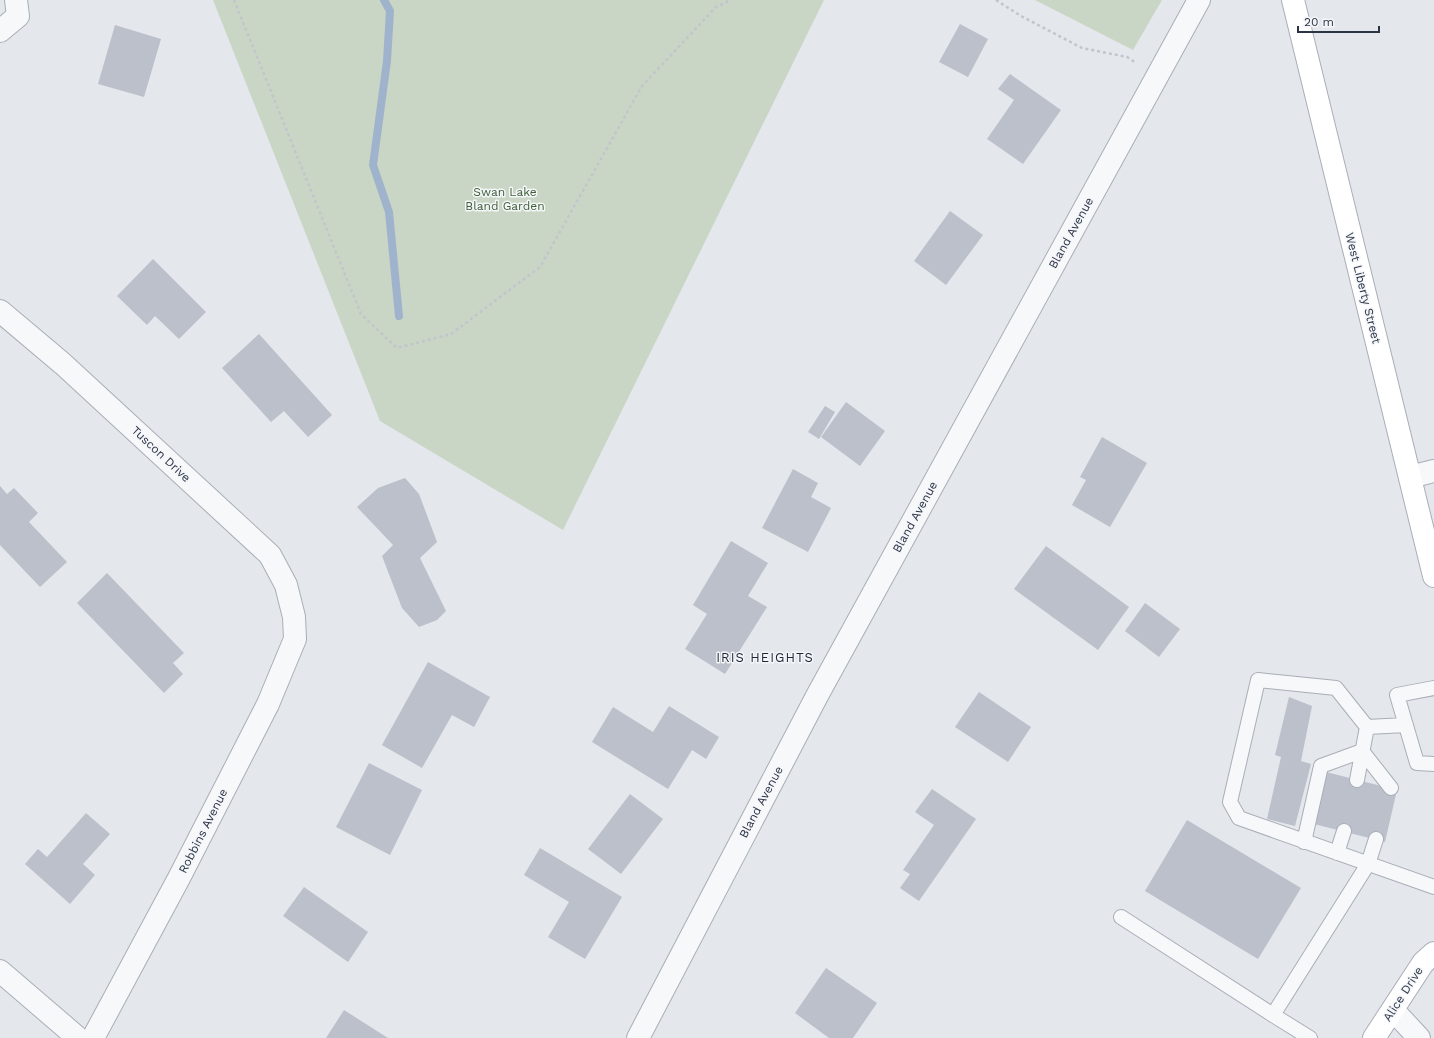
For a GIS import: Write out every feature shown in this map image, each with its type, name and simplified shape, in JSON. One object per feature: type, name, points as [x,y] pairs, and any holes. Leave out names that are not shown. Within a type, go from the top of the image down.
[{"type":"main road","name":"West Liberty Street","points":[[1293,0],[1434,576]]},
{"type":"main road","name":"Alice Drive","points":[[1374,1038],[1423,964],[1434,953]]},
{"type":"street","points":[[0,31],[18,16],[16,0]]},
{"type":"street","name":"Bland Avenue","points":[[638,1038],[818,694],[1199,0]]},
{"type":"street","name":"Tuscon Drive","points":[[0,311],[63,364],[270,555],[286,586],[294,617]]},
{"type":"street","points":[[1410,477],[1434,471]]},
{"type":"street","name":"Robbins Avenue","points":[[93,1038],[172,891],[268,704],[295,639],[294,617]]},
{"type":"street","points":[[0,971],[78,1038]]},
{"type":"street","points":[[1393,1010],[1419,1038]]},
{"type":"lane","points":[[1368,727],[1336,688],[1258,680],[1230,802],[1239,818],[1434,887]]},
{"type":"lane","points":[[1434,688],[1397,695],[1417,764],[1434,764]]},
{"type":"lane","points":[[1368,727],[1406,726]]},
{"type":"lane","points":[[1357,780],[1368,727]]},
{"type":"lane","points":[[1362,751],[1390,788]]},
{"type":"lane","points":[[1304,842],[1322,766],[1362,751]]},
{"type":"lane","points":[[1338,853],[1344,831]]},
{"type":"lane","points":[[1273,1015],[1368,864],[1376,840]]},
{"type":"lane","points":[[1121,917],[1310,1038]]},
{"type":"path","points":[[234,0],[361,314],[397,348],[451,334],[540,267],[642,86],[716,7],[731,0]]},
{"type":"path","points":[[996,0],[1021,16],[1082,48],[1127,58],[1158,75]]},
{"type":"green space","name":"Swan Lake Bland Garden","points":[[213,0],[824,0],[563,530],[380,421]]},
{"type":"green space","points":[[1035,0],[1162,0],[1133,50]]},
{"type":"building","points":[[960,24],[988,39],[968,77],[939,62]]},
{"type":"building","points":[[115,25],[161,39],[144,97],[98,84]]},
{"type":"building","points":[[1010,74],[1061,110],[1023,164],[987,139],[1014,100],[998,89]]},
{"type":"building","points":[[950,211],[983,235],[946,285],[914,261]]},
{"type":"building","points":[[153,259],[206,312],[179,339],[155,316],[147,325],[117,296]]},
{"type":"building","points":[[259,334],[332,415],[308,437],[284,411],[271,422],[222,368]]},
{"type":"building","points":[[846,402],[885,431],[860,466],[821,437]]},
{"type":"building","points":[[825,406],[835,412],[819,439],[808,432]]},
{"type":"building","points":[[1102,437],[1147,463],[1110,527],[1072,505],[1086,480],[1080,477]]},
{"type":"building","points":[[793,469],[818,483],[811,497],[831,508],[808,552],[762,528]]},
{"type":"building","points":[[405,478],[419,494],[437,542],[420,558],[446,611],[437,620],[419,627],[402,608],[382,556],[393,545],[357,507],[378,488]]},
{"type":"building","points":[[0,486],[7,494],[14,488],[38,513],[29,522],[67,562],[40,587],[0,545]]},
{"type":"building","points":[[731,541],[768,563],[748,596],[767,607],[725,674],[685,649],[707,614],[693,605]]},
{"type":"building","points":[[1046,546],[1129,607],[1098,650],[1014,589]]},
{"type":"building","points":[[107,573],[184,653],[173,663],[183,674],[164,693],[77,603]]},
{"type":"building","points":[[1145,603],[1180,629],[1159,657],[1125,631]]},
{"type":"building","points":[[428,662],[490,697],[474,727],[452,715],[422,768],[382,745]]},
{"type":"building","points":[[979,692],[1031,727],[1008,762],[955,727]]},
{"type":"building","points":[[1289,697],[1312,706],[1301,761],[1311,764],[1295,826],[1267,819],[1281,757],[1275,755]]},
{"type":"building","points":[[669,706],[719,737],[706,759],[692,750],[668,789],[592,742],[613,707],[653,732]]},
{"type":"building","points":[[369,763],[422,790],[390,855],[336,827]]},
{"type":"building","points":[[1326,772],[1397,790],[1385,842],[1314,824]]},
{"type":"building","points":[[932,789],[976,819],[919,901],[900,888],[910,874],[903,870],[934,825],[915,812]]},
{"type":"building","points":[[630,794],[663,819],[621,874],[588,849]]},
{"type":"building","points":[[86,813],[110,834],[83,864],[95,875],[70,904],[25,864],[38,849],[47,857]]},
{"type":"building","points":[[1187,820],[1301,888],[1258,959],[1145,891]]},
{"type":"building","points":[[540,848],[622,897],[585,959],[548,937],[569,902],[524,875]]},
{"type":"building","points":[[304,887],[368,932],[348,962],[283,916]]},
{"type":"building","points":[[826,968],[877,1003],[853,1038],[829,1038],[795,1013]]},
{"type":"building","points":[[344,1010],[388,1038],[326,1038]]},
{"type":"waterway","points":[[384,0],[390,11],[387,61],[373,165],[389,212],[399,316]]},
{"type":"district","name":"IRIS HEIGHTS","points":[[765,657]]}]
